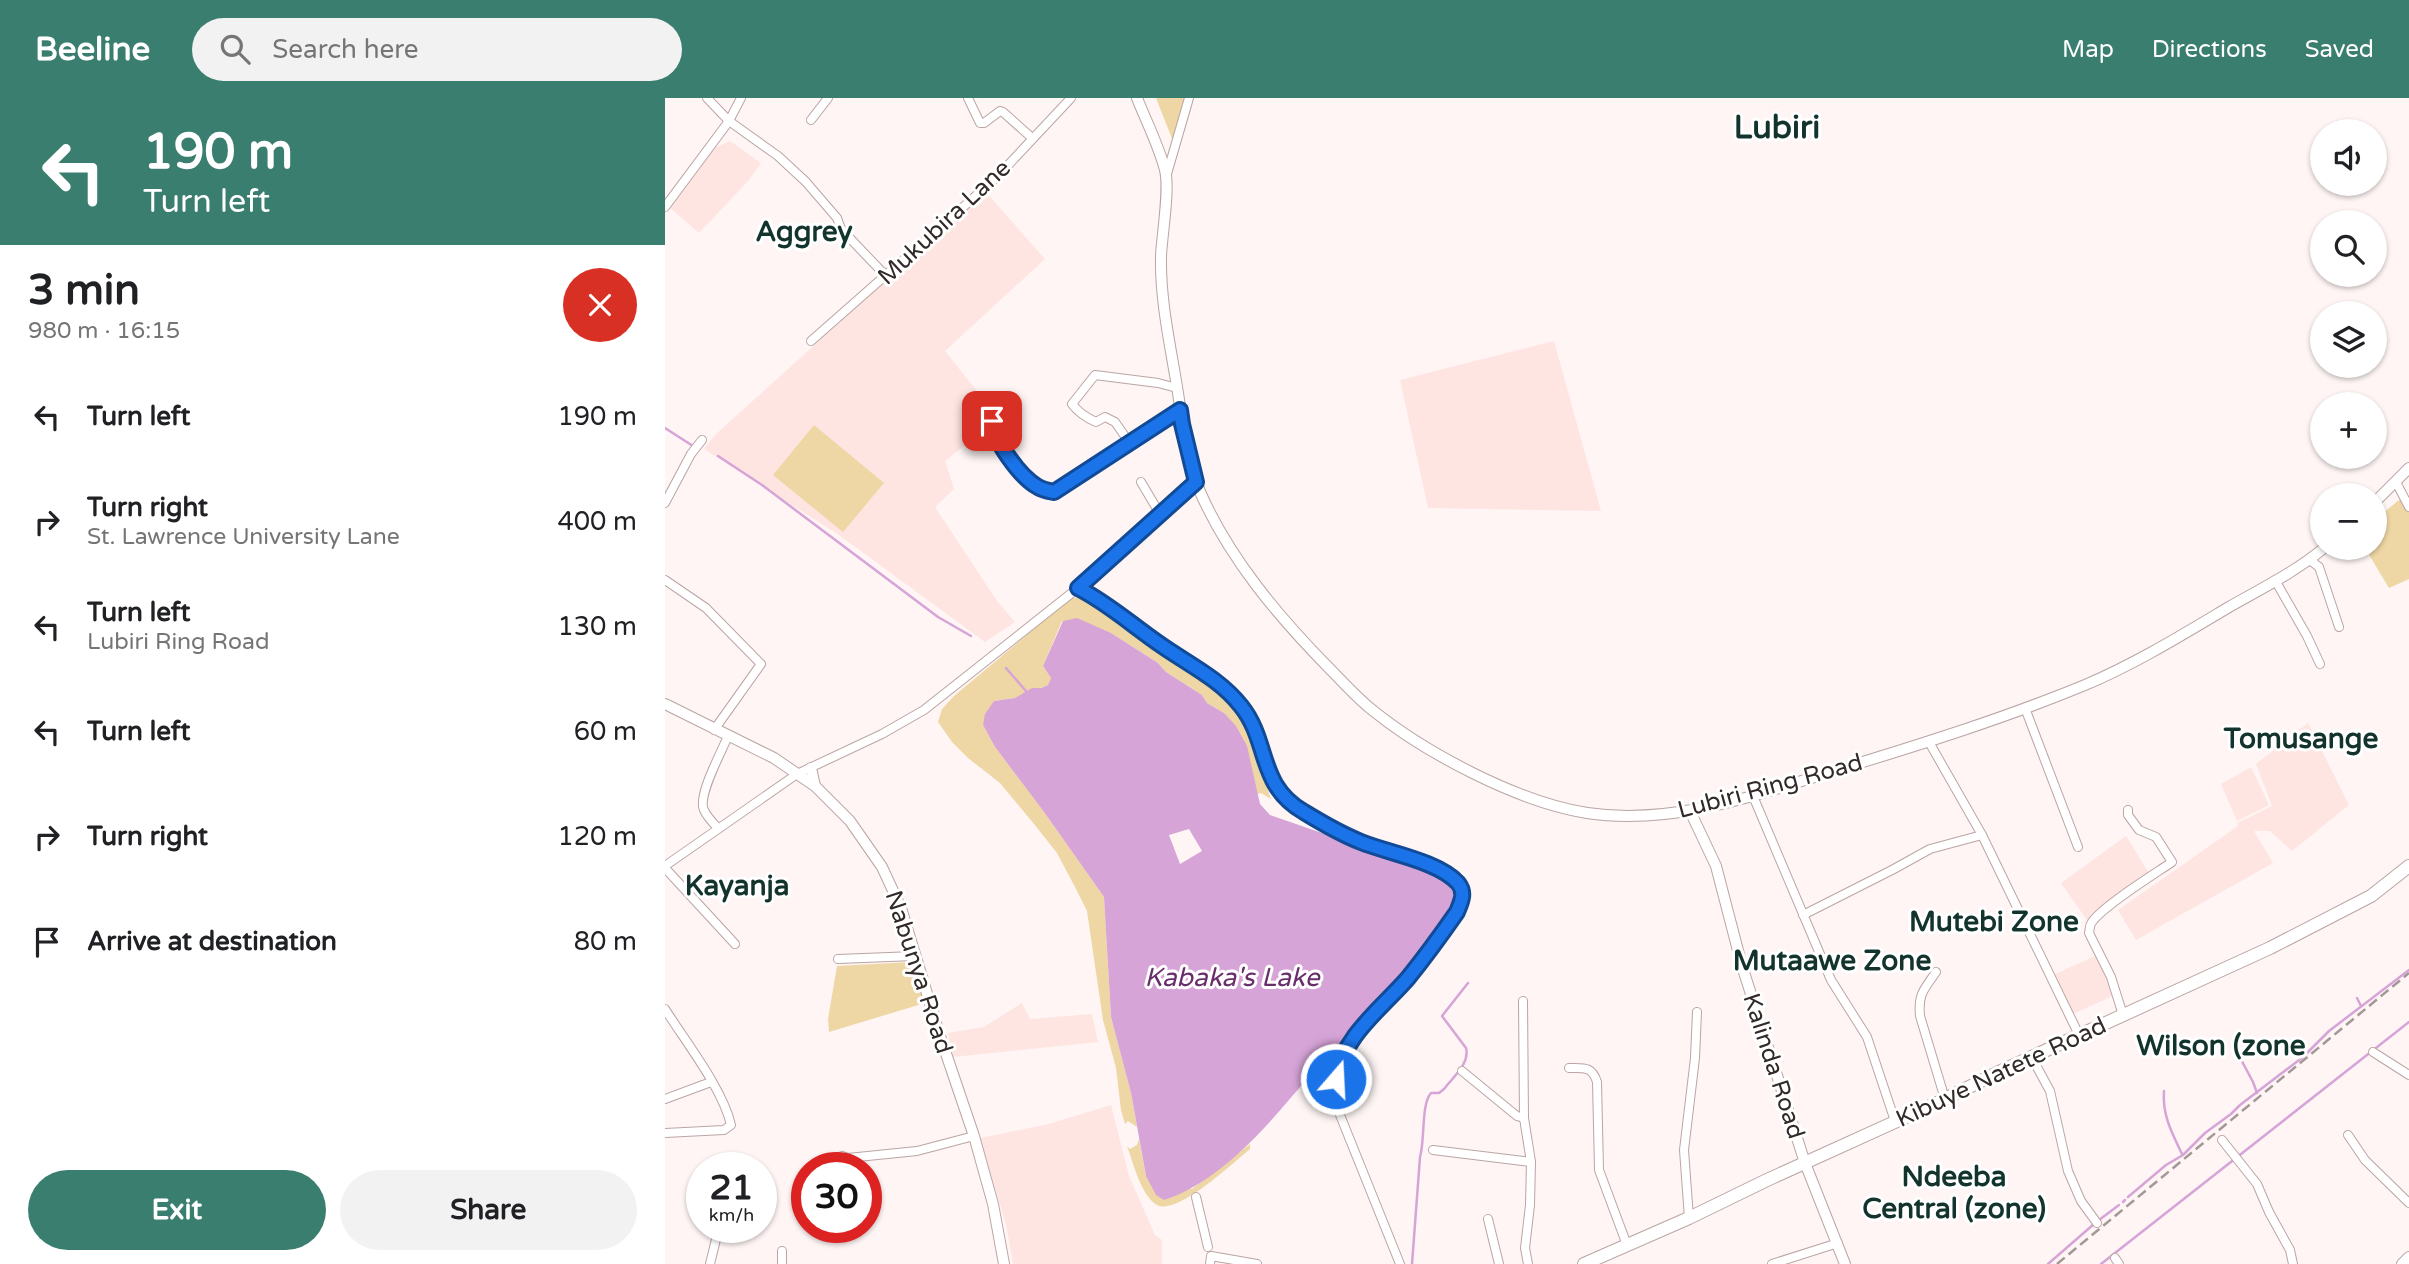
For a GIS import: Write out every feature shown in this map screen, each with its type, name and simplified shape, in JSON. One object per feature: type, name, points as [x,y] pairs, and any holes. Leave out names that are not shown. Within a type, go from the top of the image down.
[{"type":"main road","name":"Lubiri Ring Road","points":[[1137,98],[1167,174],[1161,260],[1169,347],[1182,424],[1196,482],[1216,524],[1235,555],[1284,619],[1370,708],[1409,736],[1482,778],[1542,801],[1585,812],[1627,816],[1690,811],[1753,796],[1929,742],[2088,684],[2142,657],[2310,560]]},
{"type":"main road","points":[[2387,491],[2409,468]]},
{"type":"main road","name":"Nabunya Road","points":[[665,705],[774,758],[815,786],[850,821],[882,867],[901,908],[974,1136],[993,1204],[1005,1264]]},
{"type":"main road","points":[[811,768],[815,786]]},
{"type":"main road","name":"Kalinda Road","points":[[1690,811],[1716,866],[1742,965],[1805,1163],[1845,1264]]},
{"type":"main road","name":"Kibuye Natete Road","points":[[1584,1264],[1689,1219],[2322,922],[2371,896],[2408,869]]},
{"type":"main road","points":[[2402,1264],[2409,1258]]},
{"type":"street","points":[[707,98],[729,121],[778,156],[806,182],[837,218],[841,229],[886,276]]},
{"type":"street","points":[[665,207],[729,121],[741,98]]},
{"type":"street","points":[[811,120],[828,98]]},
{"type":"street","points":[[968,98],[980,123],[1000,111],[1032,138]]},
{"type":"street","name":"Mukubira Lane","points":[[811,341],[996,178],[1071,98]]},
{"type":"street","points":[[1167,174],[1189,98]]},
{"type":"street","points":[[1129,442],[1111,419],[1105,417],[1096,422],[1077,411],[1072,404],[1089,380],[1095,375],[1177,388]]},
{"type":"street","points":[[992,421],[993,433],[999,445],[1017,466],[1038,487],[1054,492],[1180,410]]},
{"type":"street","points":[[665,503],[691,454],[702,440]]},
{"type":"street","points":[[1141,482],[1160,514]]},
{"type":"street","points":[[735,944],[665,867],[797,774],[882,734],[924,710],[1078,588],[1196,482]]},
{"type":"street","points":[[2396,482],[2409,507]]},
{"type":"street","points":[[2310,560],[2319,567],[2339,627]]},
{"type":"street","points":[[665,580],[706,608],[761,664],[714,730]]},
{"type":"street","points":[[2276,580],[2320,664]]},
{"type":"street","points":[[1078,588],[1214,680],[1237,702],[1253,728],[1272,781],[1291,804],[1361,842],[1437,868],[1459,884],[1463,893],[1457,912],[1409,976],[1354,1038],[1346,1049],[1338,1070],[1340,1115],[1400,1264]]},
{"type":"street","points":[[2025,708],[2078,848]]},
{"type":"street","points":[[718,828],[703,809],[702,803],[711,774],[728,736]]},
{"type":"street","points":[[1929,742],[1982,835],[2079,1035]]},
{"type":"street","points":[[1753,796],[1831,980],[1867,1037],[1895,1122]]},
{"type":"street","points":[[2123,1015],[2111,977],[2089,933],[2091,923],[2114,903],[2172,862],[2156,837],[2139,830],[2130,820],[2128,810]]},
{"type":"street","points":[[1803,915],[1930,849],[1982,835]]},
{"type":"street","points":[[838,959],[915,956]]},
{"type":"street","points":[[1936,972],[1920,995],[1919,1002],[1920,1016],[1945,1099]]},
{"type":"street","points":[[1523,1002],[1524,1118],[1531,1162],[1525,1248],[1528,1264]]},
{"type":"street","points":[[665,1009],[695,1052],[730,1121],[730,1128],[724,1130],[665,1133]]},
{"type":"street","points":[[1689,1219],[1684,1150],[1695,1058],[1697,1012]]},
{"type":"street","points":[[2373,1052],[2409,1074]]},
{"type":"street","points":[[2032,1058],[2050,1091],[2068,1171],[2081,1201],[2096,1221]]},
{"type":"street","points":[[1569,1069],[1588,1068],[1594,1073],[1597,1082],[1599,1170],[1627,1245]]},
{"type":"street","points":[[1462,1071],[1517,1116],[1524,1118]]},
{"type":"street","points":[[665,1099],[711,1082]]},
{"type":"street","points":[[2348,1135],[2365,1160],[2409,1203]]},
{"type":"street","points":[[882,1155],[917,1151],[974,1136]]},
{"type":"street","points":[[2222,1140],[2257,1184],[2290,1250],[2293,1264]]},
{"type":"street","points":[[1433,1150],[1531,1162]]},
{"type":"street","points":[[1196,1197],[1208,1247]]},
{"type":"street","points":[[1487,1219],[1499,1264]]},
{"type":"street","points":[[710,1264],[715,1243]]},
{"type":"street","points":[[1772,1264],[1838,1243]]},
{"type":"street","points":[[782,1251],[782,1264]]},
{"type":"street","points":[[1210,1264],[1211,1256],[1257,1264]]},
{"type":"shaded area","points":[[1156,98],[1186,98],[1173,141]]},
{"type":"shaded area","points":[[730,141],[761,163],[749,180],[699,233],[669,207],[712,149]]},
{"type":"shaded area","points":[[985,191],[1045,259],[945,351],[976,390],[988,427],[945,461],[954,489],[935,507],[997,601],[1015,622],[985,642],[839,535],[704,449],[716,434]]},
{"type":"shaded area","points":[[1554,341],[1601,511],[1428,508],[1400,380]]},
{"type":"shaded area","points":[[814,425],[884,483],[843,532],[773,475]]},
{"type":"shaded area","points":[[2405,495],[2409,505],[2409,579],[2389,588],[2372,560],[2387,560],[2387,510]]},
{"type":"shaded area","points":[[1071,598],[1080,598],[1136,632],[1148,646],[1175,662],[1233,705],[1246,727],[1271,799],[1261,793],[1257,794],[1224,713],[1166,672],[1158,663],[1111,633],[1062,621],[1043,666],[1051,678],[1048,685],[1015,698],[994,701],[983,725],[995,747],[1104,897],[1111,1017],[1137,1127],[1128,1121],[1125,1124],[1121,1110],[1116,1068],[1103,1020],[1087,911],[1057,853],[1000,783],[968,758],[938,722],[942,709],[954,696]]},
{"type":"shaded area","points":[[2308,723],[2349,805],[2292,851],[2270,831],[2254,831],[2273,863],[2136,940],[2118,910],[2238,826],[2237,823],[2272,806],[2256,764]]},
{"type":"shaded area","points":[[2251,767],[2269,805],[2237,821],[2221,784]]},
{"type":"shaded area","points":[[2126,836],[2149,873],[2087,920],[2061,883]]},
{"type":"shaded area","points":[[2097,955],[2115,995],[2073,1014],[2055,974]]},
{"type":"shaded area","points":[[911,962],[925,1003],[829,1032],[828,1019],[837,966]]},
{"type":"shaded area","points":[[1022,1003],[1030,1019],[1092,1014],[1098,1042],[953,1057],[948,1033],[984,1027]]},
{"type":"shaded area","points":[[1111,1105],[1129,1176],[1155,1235],[1162,1240],[1162,1264],[1013,1264],[1006,1224],[980,1138],[1049,1124]]},
{"type":"shaded area","points":[[1139,1139],[1146,1176],[1192,1189],[1250,1144],[1250,1149],[1191,1196],[1166,1206],[1151,1201],[1138,1178],[1127,1146],[1130,1149],[1137,1145]]},
{"type":"water","name":"Kabaka's Lake","points":[[1077,618],[1111,633],[1158,663],[1166,672],[1224,713],[1236,726],[1247,746],[1260,804],[1270,815],[1446,876],[1453,893],[1454,902],[1410,965],[1340,1047],[1319,1066],[1262,1131],[1216,1172],[1182,1193],[1164,1200],[1156,1195],[1146,1176],[1131,1093],[1111,1017],[1104,897],[995,747],[983,725],[985,714],[994,701],[1015,698],[1032,688],[1048,685],[1051,678],[1043,666],[1063,621]],"holes":[[[1189,829],[1202,851],[1180,864],[1169,835]]]},
{"type":"waterway","points":[[665,428],[693,446]]},
{"type":"waterway","points":[[718,456],[762,485],[938,617],[971,636]]},
{"type":"waterway","points":[[1006,668],[1026,691]]},
{"type":"waterway","points":[[2128,1197],[2303,1057],[2329,1031],[2409,970]]},
{"type":"waterway","points":[[1412,1264],[1426,1105],[1431,1093],[1439,1093],[1456,1075],[1467,1054],[1466,1048],[1442,1016],[1468,983]]},
{"type":"waterway","points":[[2357,998],[2361,1006]]},
{"type":"waterway","points":[[2101,1264],[2409,1022]]},
{"type":"waterway","points":[[2237,1052],[2257,1093]]},
{"type":"waterway","points":[[2164,1091],[2166,1116],[2182,1154]]},
{"type":"waterway","points":[[2099,1220],[2119,1205]]},
{"type":"waterway","points":[[2048,1264],[2094,1224]]},
{"type":"railway","points":[[2057,1264],[2409,973]]},
{"type":"district","name":"Lubiri","points":[[1777,127]]},
{"type":"district","name":"Aggrey","points":[[804,231]]},
{"type":"district","name":"Tomusange","points":[[2301,738]]},
{"type":"district","name":"Kayanja","points":[[737,885]]},
{"type":"district","name":"Mutebi Zone","points":[[1994,921]]},
{"type":"district","name":"Mutaawe Zone","points":[[1832,960]]},
{"type":"district","name":"Wilson (zone","points":[[2221,1045]]},
{"type":"district","name":"Ndeeba Central (zone)","points":[[1954,1192]]},
{"type":"route","points":[[992,421],[993,433],[999,445],[1026,477],[1038,487],[1054,492],[1180,410],[1196,482],[1078,588],[1214,680],[1243,708],[1272,781],[1291,804],[1361,842],[1437,868],[1459,884],[1463,893],[1457,912],[1409,976],[1346,1049],[1339,1063],[1336,1079]]}]
